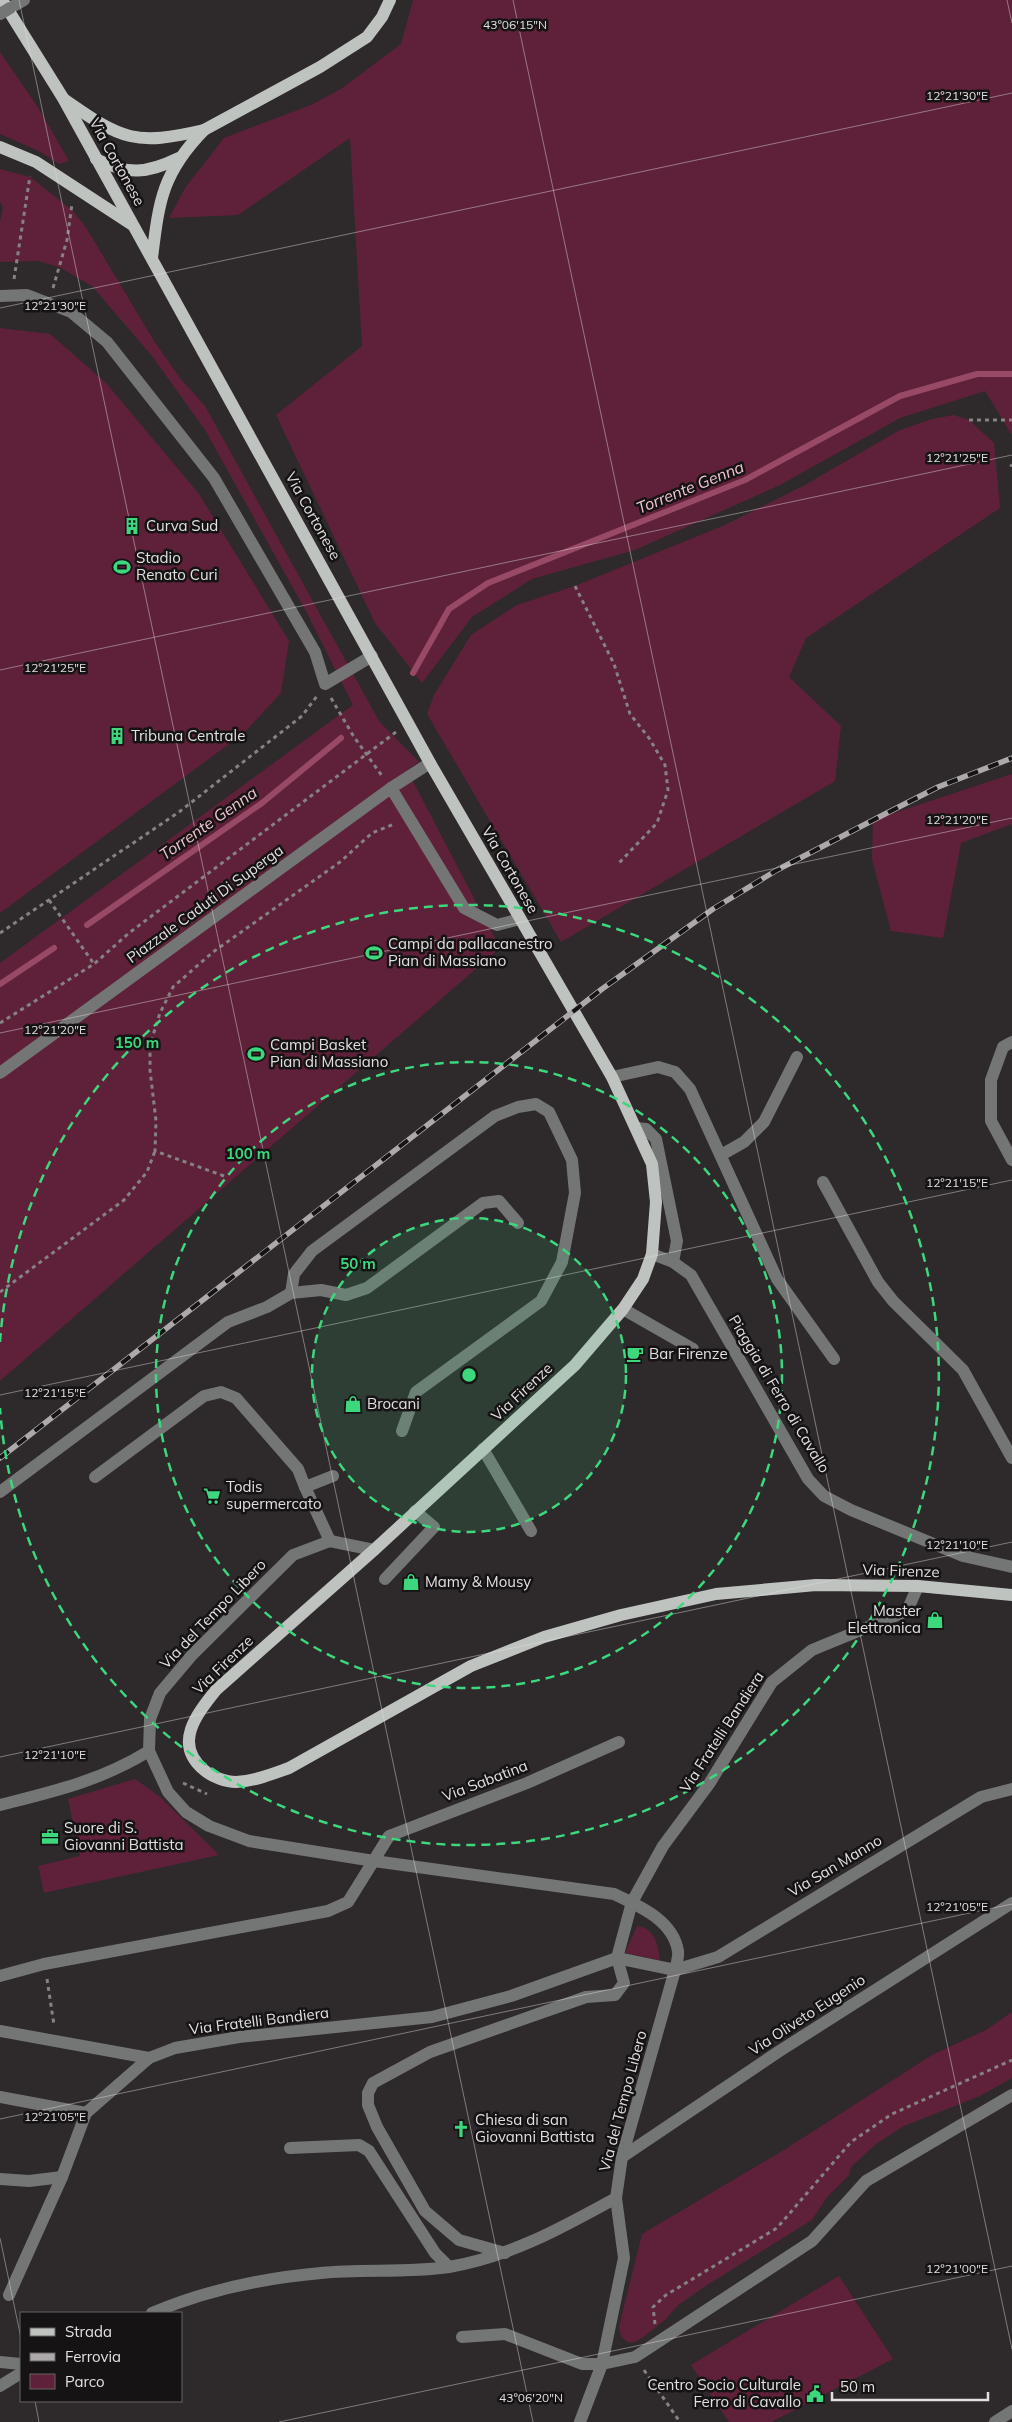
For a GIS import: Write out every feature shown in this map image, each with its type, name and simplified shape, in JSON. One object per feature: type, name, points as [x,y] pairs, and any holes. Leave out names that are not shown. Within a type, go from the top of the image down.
[{"type":"main road","points":[[63,98],[99,123],[134,138],[151,140],[204,130],[320,67],[367,37],[382,18],[390,0]]},
{"type":"main road","name":"Via Cortonese","points":[[4,7],[63,98],[430,763],[596,1048]]},
{"type":"main road","points":[[152,258],[159,208],[166,184],[179,158],[204,130]]},
{"type":"main road","points":[[0,147],[36,162],[133,225]]},
{"type":"main road","points":[[96,158],[124,170],[139,171],[159,168],[179,158]]},
{"type":"main road","name":"Via Firenze","points":[[596,1048],[637,1128],[652,1164],[656,1202],[652,1254],[644,1278],[623,1310],[575,1365],[374,1550],[216,1690],[196,1714],[188,1736],[193,1760],[210,1775],[236,1782],[262,1777],[289,1768],[471,1666],[544,1637],[621,1615],[716,1594],[816,1585],[918,1586],[1012,1595]]},
{"type":"street","points":[[4,7],[24,0]]},
{"type":"street","points":[[6,296],[27,295],[71,312],[107,342],[214,478],[315,652],[325,684],[372,656]]},
{"type":"street","name":"Piazzale Caduti Di Superga","points":[[0,1073],[391,788],[430,763]]},
{"type":"street","points":[[391,788],[464,908],[496,925],[520,919]]},
{"type":"street","points":[[1012,1042],[1004,1047],[991,1080],[991,1121],[1012,1160]]},
{"type":"street","points":[[721,1155],[744,1142],[764,1122],[797,1057]]},
{"type":"street","points":[[612,1077],[658,1067],[675,1072],[690,1089],[777,1279],[834,1359]]},
{"type":"street","points":[[291,1293],[294,1274],[312,1251],[495,1116],[518,1107],[536,1104],[549,1112],[572,1160],[575,1193],[562,1262],[541,1301],[416,1392],[402,1431]]},
{"type":"street","points":[[637,1128],[646,1129],[656,1139],[677,1241],[673,1262]]},
{"type":"street","points":[[823,1182],[878,1282],[893,1301],[952,1356],[963,1370],[1012,1458]]},
{"type":"street","points":[[0,1492],[228,1322],[267,1307],[291,1293],[321,1290],[346,1295],[366,1288],[482,1203],[499,1201],[518,1223]]},
{"type":"street","name":"Piaggia di Ferro di Cavallo","points":[[652,1254],[673,1262],[691,1275],[808,1479],[824,1496],[851,1510],[963,1556],[1012,1567]]},
{"type":"street","points":[[623,1310],[693,1348]]},
{"type":"street","points":[[95,1477],[204,1396],[221,1392],[236,1398],[298,1469],[330,1541],[374,1550]]},
{"type":"street","points":[[483,1449],[531,1531]]},
{"type":"street","points":[[305,1488],[333,1476]]},
{"type":"street","points":[[384,1579],[434,1526],[415,1511]]},
{"type":"street","name":"Via del Tempo Libero","points":[[330,1541],[293,1555],[192,1655],[160,1693],[150,1719],[149,1751],[168,1792],[186,1812],[209,1826],[249,1841],[374,1861],[614,1894],[632,1902],[660,1919],[671,1934],[678,1952],[675,1970],[622,2157],[616,2198],[624,2258],[602,2364],[580,2422]]},
{"type":"street","name":"Via Fratelli Bandiera","points":[[9,2295],[62,2177],[86,2113],[149,2058],[175,2048],[239,2036],[432,2017],[511,1996],[617,1958],[632,1902],[663,1846],[709,1784],[772,1682],[812,1650],[907,1610],[918,1586]]},
{"type":"street","name":"Via Sabatina","points":[[374,1861],[389,1836],[526,1783],[619,1742]]},
{"type":"street","points":[[0,1806],[88,1782],[122,1768],[149,1751]]},
{"type":"street","name":"Via San Manno","points":[[675,1970],[718,1957],[981,1797],[1012,1789]]},
{"type":"street","points":[[0,1976],[44,1964],[328,1911],[348,1902],[374,1861]]},
{"type":"street","name":"Via Oliveto Eugenio","points":[[622,2157],[778,2052],[1012,1903]]},
{"type":"street","points":[[505,2253],[459,2240],[425,2211],[377,2128],[368,2104],[368,2093],[373,2083],[430,2052],[586,1997],[615,1995],[624,1983],[617,1958],[675,1970]]},
{"type":"street","points":[[0,2031],[57,2043],[149,2058]]},
{"type":"street","points":[[462,2338],[505,2334],[582,2364],[602,2364],[635,2357],[812,2241],[866,2181],[1012,2094]]},
{"type":"street","points":[[0,2097],[86,2113]]},
{"type":"street","points":[[290,2148],[358,2145],[369,2151],[435,2253],[449,2267]]},
{"type":"street","points":[[0,2179],[29,2181],[62,2177]]},
{"type":"street","points":[[155,2312],[193,2297],[235,2287],[320,2273],[449,2267],[505,2253],[543,2238],[616,2198]]},
{"type":"street","points":[[0,2362],[20,2364]]},
{"type":"street","points":[[0,2386],[20,2374]]},
{"type":"street","points":[[995,2422],[1012,2411]]},
{"type":"path","points":[[6,296],[30,171]]},
{"type":"path","points":[[49,303],[67,240],[73,198]]},
{"type":"path","points":[[969,420],[1012,420]]},
{"type":"path","points":[[575,586],[614,664],[630,714],[649,738],[665,765],[668,790],[657,824],[619,864]]},
{"type":"path","points":[[0,932],[179,812],[302,716],[325,684],[342,719],[391,788]]},
{"type":"path","points":[[0,1023],[94,964],[129,933],[395,734],[406,718]]},
{"type":"path","points":[[0,1292],[124,1200],[147,1172],[154,1151],[156,1121],[150,1070],[150,1045],[160,1013],[173,988],[212,952],[340,862],[372,833],[411,818]]},
{"type":"path","points":[[49,900],[94,964]]},
{"type":"path","points":[[154,1151],[224,1176]]},
{"type":"path","points":[[44,1964],[57,2043]]},
{"type":"path","points":[[657,2343],[653,2307],[666,2295],[777,2228],[851,2142],[892,2114],[1012,2060]]},
{"type":"path","points":[[635,2357],[680,2422]]},
{"type":"green space","points":[[413,0],[1012,0],[1012,435],[985,391],[900,418],[780,485],[635,550],[532,579],[472,617],[422,683],[375,623],[276,415],[362,346],[350,138],[238,215],[169,218],[185,188],[224,138],[311,105],[341,89],[401,44]]},
{"type":"green space","points":[[0,52],[39,109],[69,161],[59,164],[39,151],[0,134]]},
{"type":"green space","points":[[0,169],[30,177],[72,210],[87,229],[154,341],[180,378],[205,406],[379,721],[419,762],[407,770],[500,948],[0,1381],[0,963],[353,705],[307,613],[205,430],[152,356],[92,286],[59,267],[38,261],[0,262],[0,222],[3,207],[0,201]]},
{"type":"green space","name":"Stadio Renato Curi","points":[[0,328],[50,334],[106,383],[199,494],[289,641],[281,693],[244,733],[0,913]]},
{"type":"green space","points":[[954,415],[969,420],[994,443],[1000,508],[806,638],[789,677],[841,726],[835,781],[561,942],[427,714],[434,695],[471,635],[517,605],[575,586],[725,525],[803,486],[900,430],[932,419]]},
{"type":"green space","points":[[1012,774],[1012,824],[961,843],[943,938],[891,931],[872,859],[873,820]]},
{"type":"green space","points":[[135,1779],[159,1796],[219,1855],[44,1893],[38,1866],[80,1856],[68,1799]]},
{"type":"green space","points":[[637,1926],[643,1927],[652,1934],[657,1943],[660,1960],[625,1953]]},
{"type":"green space","points":[[1012,2012],[1012,2078],[980,2096],[904,2126],[876,2144],[851,2167],[849,2175],[827,2197],[812,2220],[704,2287],[677,2306],[666,2319],[642,2338],[632,2343],[622,2338],[619,2327],[642,2234],[784,2150],[932,2055],[986,2030]]},
{"type":"green space","points":[[839,2276],[893,2359],[771,2422],[729,2422],[691,2365]]},
{"type":"waterway","name":"Torrente Genna","points":[[413,673],[449,609],[488,583],[745,480],[900,396],[977,374],[1012,374]]},
{"type":"waterway","name":"Torrente Genna","points":[[87,925],[262,803],[341,738]]},
{"type":"waterway","name":"Torrente Genna","points":[[0,984],[54,948]]},
{"type":"railway","points":[[0,1458],[602,989],[713,909],[777,870],[938,787],[1012,758]]},
{"type":"place","name":"Curva Sud","points":[[132,526]]},
{"type":"place","name":"Stadio Renato Curi","points":[[122,567]]},
{"type":"place","name":"Tribuna Centrale","points":[[117,736]]},
{"type":"place","name":"Campi da pallacanestro Pian di Massiano","points":[[374,953]]},
{"type":"place","name":"Campi Basket Pian di Massiano","points":[[256,1054]]},
{"type":"place","name":"Bar Firenze","points":[[635,1354]]},
{"type":"place","name":"Brocani","points":[[353,1404]]},
{"type":"place","name":"Todis supermercato","points":[[212,1496]]},
{"type":"place","name":"Mamy & Mousy","points":[[411,1582]]},
{"type":"place","name":"Master Elettronica","points":[[935,1620]]},
{"type":"place","name":"Suore di S. Giovanni Battista","points":[[50,1837]]},
{"type":"place","name":"Chiesa di san Giovanni Battista","points":[[461,2129]]},
{"type":"place","name":"Centro Socio Culturale Ferro di Cavallo","points":[[815,2394]]}]
